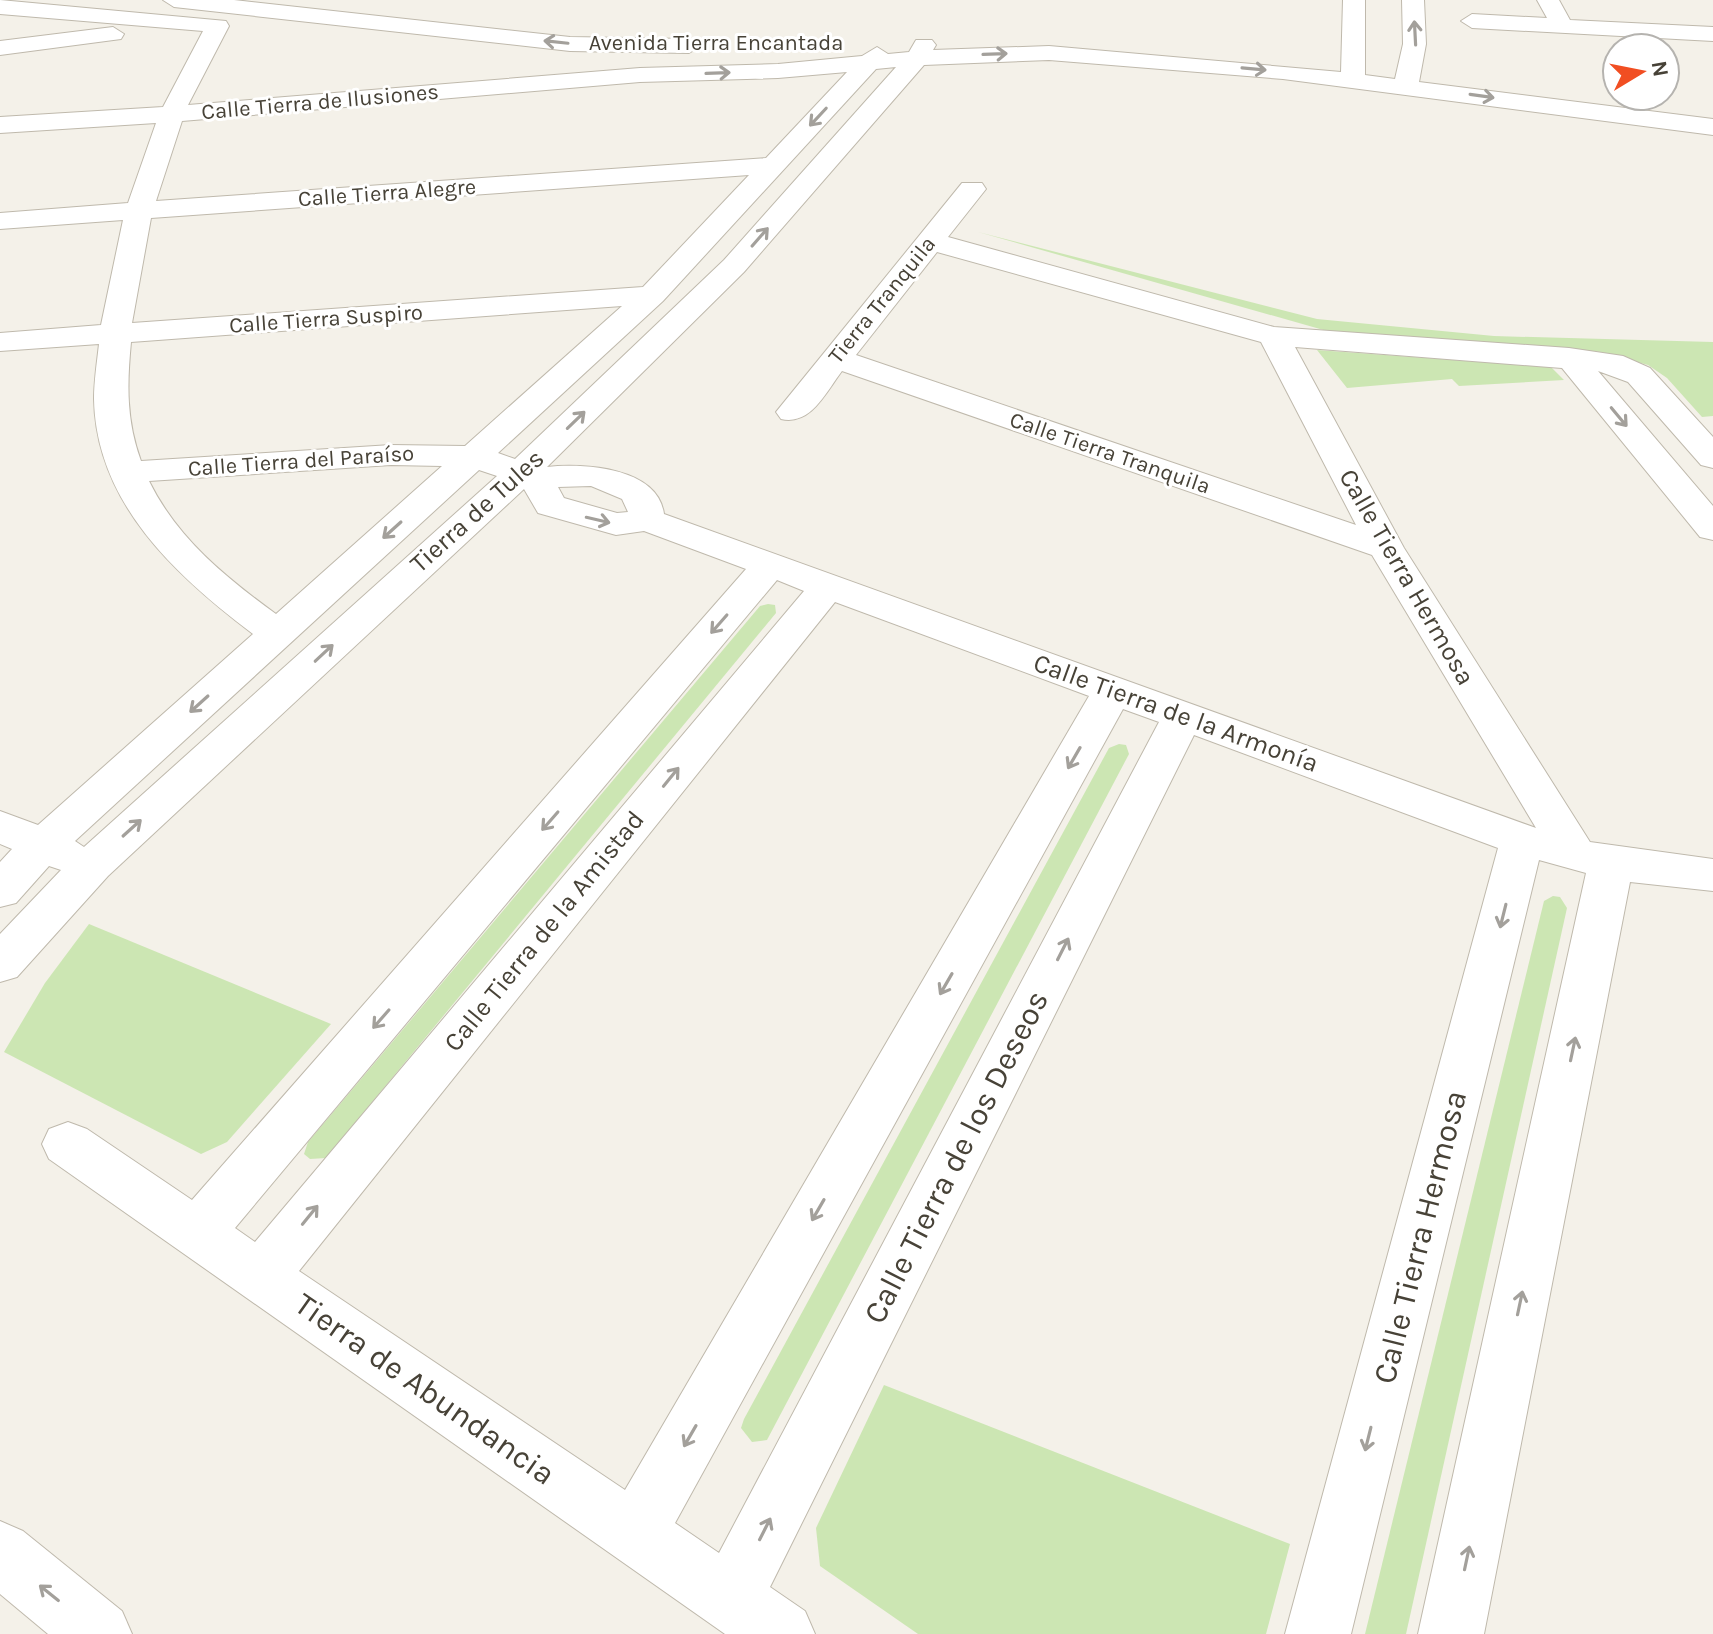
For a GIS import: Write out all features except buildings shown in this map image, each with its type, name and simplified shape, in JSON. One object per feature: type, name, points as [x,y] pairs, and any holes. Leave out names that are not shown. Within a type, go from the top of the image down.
[{"type":"street","points":[[1354,0],[1354,69]]},
{"type":"street","points":[[1409,76],[1413,0]]},
{"type":"street","points":[[1548,0],[1562,26]]},
{"type":"street","name":"Avenida Tierra Encantada","points":[[0,7],[178,11],[570,44],[707,46]]},
{"type":"street","points":[[0,48],[98,37],[178,11]]},
{"type":"street","name":"Avenida Tierra Encantada","points":[[178,11],[218,26],[342,42]]},
{"type":"street","points":[[1472,21],[1713,34]]},
{"type":"street","points":[[218,26],[174,114],[138,211],[115,334],[110,406],[127,472],[162,532],[207,582],[277,633]]},
{"type":"street","points":[[640,75],[778,71],[879,50],[1022,31],[1063,31]]},
{"type":"street","points":[[1091,33],[1409,76],[1601,94]]},
{"type":"street","name":"Avenida Tierra Encantada","points":[[820,44],[879,50]]},
{"type":"street","points":[[924,46],[1354,69]]},
{"type":"street","name":"Tierra de Tules","points":[[0,964],[21,910],[92,865],[528,476],[734,266],[924,46]]},
{"type":"street","name":"Tierra de Tules","points":[[0,891],[41,847],[652,295],[879,50]]},
{"type":"street","name":"Avenida Tierra Encantada","points":[[498,63],[640,75]]},
{"type":"street","name":"Calle Tierra de Ilusiones","points":[[0,125],[174,114],[640,75]]},
{"type":"street","points":[[1409,76],[1713,127]]},
{"type":"street","points":[[1681,103],[1713,107]]},
{"type":"street","name":"Calle Tierra Alegre","points":[[0,221],[774,165]]},
{"type":"street","name":"Tierra Tranquila","points":[[793,412],[972,189]]},
{"type":"street","points":[[930,241],[1273,336],[1569,357],[1612,363],[1639,375],[1713,458]]},
{"type":"street","name":"Calle Tierra Suspiro","points":[[0,342],[652,295]]},
{"type":"street","name":"Calle Tierra Hermosa","points":[[1273,336],[1386,548],[1593,859]]},
{"type":"street","points":[[1569,357],[1713,529]]},
{"type":"street","name":"Calle Tierra Tranquila","points":[[835,358],[1386,548]]},
{"type":"street","name":"Calle Tierra del Paraíso","points":[[127,472],[391,455],[474,456]]},
{"type":"street","points":[[474,456],[528,476]]},
{"type":"street","name":"Calle Tierra de la Armonía","points":[[528,476],[551,505],[616,524],[647,520],[1522,840],[1593,859],[1713,875]]},
{"type":"street","points":[[198,1232],[770,565]]},
{"type":"street","name":"Calle Tierra de la Amistad","points":[[261,1276],[828,586]]},
{"type":"street","points":[[635,1533],[1113,690]]},
{"type":"street","name":"Calle Tierra de los Deseos","points":[[730,1598],[1183,716]]},
{"type":"street","points":[[0,826],[41,847],[92,865]]},
{"type":"street","name":"Calle Tierra Hermosa","points":[[1318,1634],[1522,840]]},
{"type":"street","points":[[1451,1634],[1593,859]]},
{"type":"street","name":"Tierra de Abundancia","points":[[68,1144],[782,1634]]},
{"type":"street","points":[[0,1553],[99,1634]]},
{"type":"green space","points":[[978,232],[1317,319],[1494,336],[1713,342],[1713,416],[1702,417],[1667,378],[1648,365],[1601,352],[1327,331]]},
{"type":"green space","points":[[1317,350],[1551,367],[1564,380],[1459,386],[1452,379],[1347,388]]},
{"type":"green space","points":[[775,605],[776,613],[326,1158],[310,1159],[304,1154],[308,1142],[760,606]]},
{"type":"green space","points":[[1126,745],[1129,754],[767,1440],[752,1442],[741,1428],[744,1419],[1109,748]]},
{"type":"green space","points":[[1553,896],[1560,897],[1567,908],[1406,1634],[1365,1634],[1544,901]]},
{"type":"green space","points":[[89,924],[331,1024],[227,1142],[201,1154],[4,1052],[45,983]]},
{"type":"green space","points":[[884,1385],[1290,1544],[1266,1634],[918,1634],[820,1566],[816,1528]]}]
